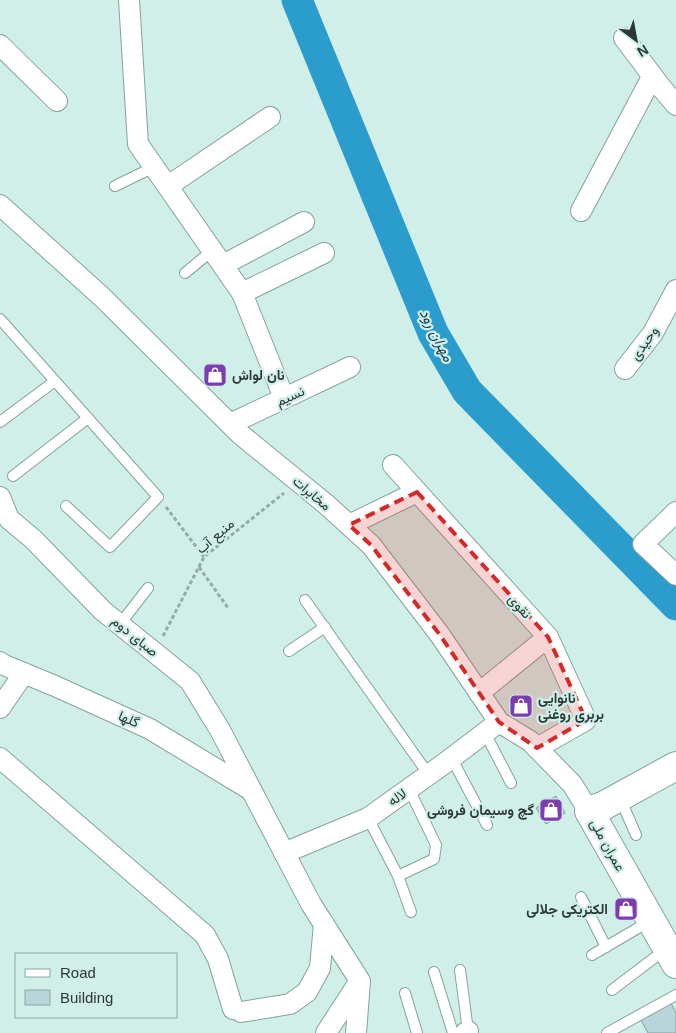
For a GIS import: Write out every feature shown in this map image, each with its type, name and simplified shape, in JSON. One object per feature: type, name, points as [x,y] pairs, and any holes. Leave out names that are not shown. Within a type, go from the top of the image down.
[{"type":"main road","name":"عمران ملی","points":[[671,956],[589,812],[676,766]]},
{"type":"street","points":[[129,0],[138,144],[242,292],[284,398]]},
{"type":"street","points":[[624,38],[652,77],[676,105]]},
{"type":"street","points":[[4,58],[57,101]]},
{"type":"street","points":[[581,212],[652,77]]},
{"type":"street","points":[[168,186],[270,117]]},
{"type":"street","name":"مخابرات","points":[[0,205],[102,297],[240,434],[349,524],[371,545],[440,635],[479,693],[492,727],[530,741],[572,784],[589,812]]},
{"type":"street","points":[[218,257],[304,222]]},
{"type":"street","points":[[242,292],[324,253]]},
{"type":"street","name":"وحیدی","points":[[625,369],[653,333],[676,290]]},
{"type":"street","name":"نسیم","points":[[230,424],[350,368]]},
{"type":"street","name":"نقوی","points":[[393,465],[548,637],[586,720],[537,748]]},
{"type":"street","points":[[349,524],[417,492]]},
{"type":"street","name":"صبای دوم","points":[[0,497],[9,519],[33,539],[103,611],[190,681],[220,730],[311,904],[360,980]]},
{"type":"street","points":[[676,512],[643,544],[676,575]]},
{"type":"street","points":[[479,693],[548,637]]},
{"type":"street","name":"گلها","points":[[0,662],[150,729],[251,790]]},
{"type":"street","points":[[0,708],[24,673]]},
{"type":"street","name":"لاله","points":[[284,853],[368,818],[492,727]]},
{"type":"street","points":[[0,758],[204,935],[218,959],[237,1011],[290,1004],[307,992],[320,968],[324,924]]},
{"type":"street","points":[[326,1033],[360,980]]},
{"type":"street","points":[[356,1033],[360,980]]},
{"type":"lane","points":[[115,186],[154,167]]},
{"type":"lane","points":[[185,273],[218,257]]},
{"type":"lane","points":[[0,318],[158,497],[110,548],[66,506]]},
{"type":"lane","points":[[0,422],[55,381]]},
{"type":"lane","points":[[13,476],[88,418]]},
{"type":"lane","points":[[120,624],[148,588]]},
{"type":"lane","points":[[305,600],[429,775]]},
{"type":"lane","points":[[288,651],[325,627]]},
{"type":"lane","points":[[492,727],[511,783]]},
{"type":"lane","points":[[452,758],[487,825]]},
{"type":"lane","points":[[398,876],[434,859],[436,845],[409,788]]},
{"type":"lane","points":[[619,797],[636,835]]},
{"type":"lane","points":[[368,818],[398,876],[410,912]]},
{"type":"lane","points":[[582,897],[606,947]]},
{"type":"lane","points":[[592,955],[650,920]]},
{"type":"lane","points":[[612,990],[671,956]]},
{"type":"lane","points":[[460,970],[462,1032]]},
{"type":"lane","points":[[434,972],[462,1032]]},
{"type":"lane","points":[[406,993],[417,1033]]},
{"type":"lane","points":[[607,1033],[676,994]]},
{"type":"path","name":"منبع آب","points":[[154,652],[204,557],[299,482]]},
{"type":"path","points":[[158,497],[204,557]]},
{"type":"path","points":[[199,567],[228,608]]},
{"type":"highlighted area","points":[[417,492],[548,637],[586,720],[537,748],[499,722],[440,635],[371,545],[349,525]]},
{"type":"building","name":"نانوایی بربری روغنی","points":[[525,695],[532,703],[517,716],[510,708]]},
{"type":"building","name":"گچ وسیمان فروشی","points":[[556,796],[565,813],[546,824],[536,808]]},
{"type":"building","points":[[671,1003],[676,1013],[676,1033],[648,1033],[641,1020]]},
{"type":"waterway","name":"مهران رود","points":[[297,0],[433,333],[467,391],[676,605]]},
{"type":"place","name":"نان لواش","points":[[215,375]]},
{"type":"place","name":"نانوایی بربری روغنی","points":[[521,706]]},
{"type":"place","name":"گچ وسیمان فروشی","points":[[551,810]]},
{"type":"place","name":"الکتریکی جلالی","points":[[626,909]]}]
